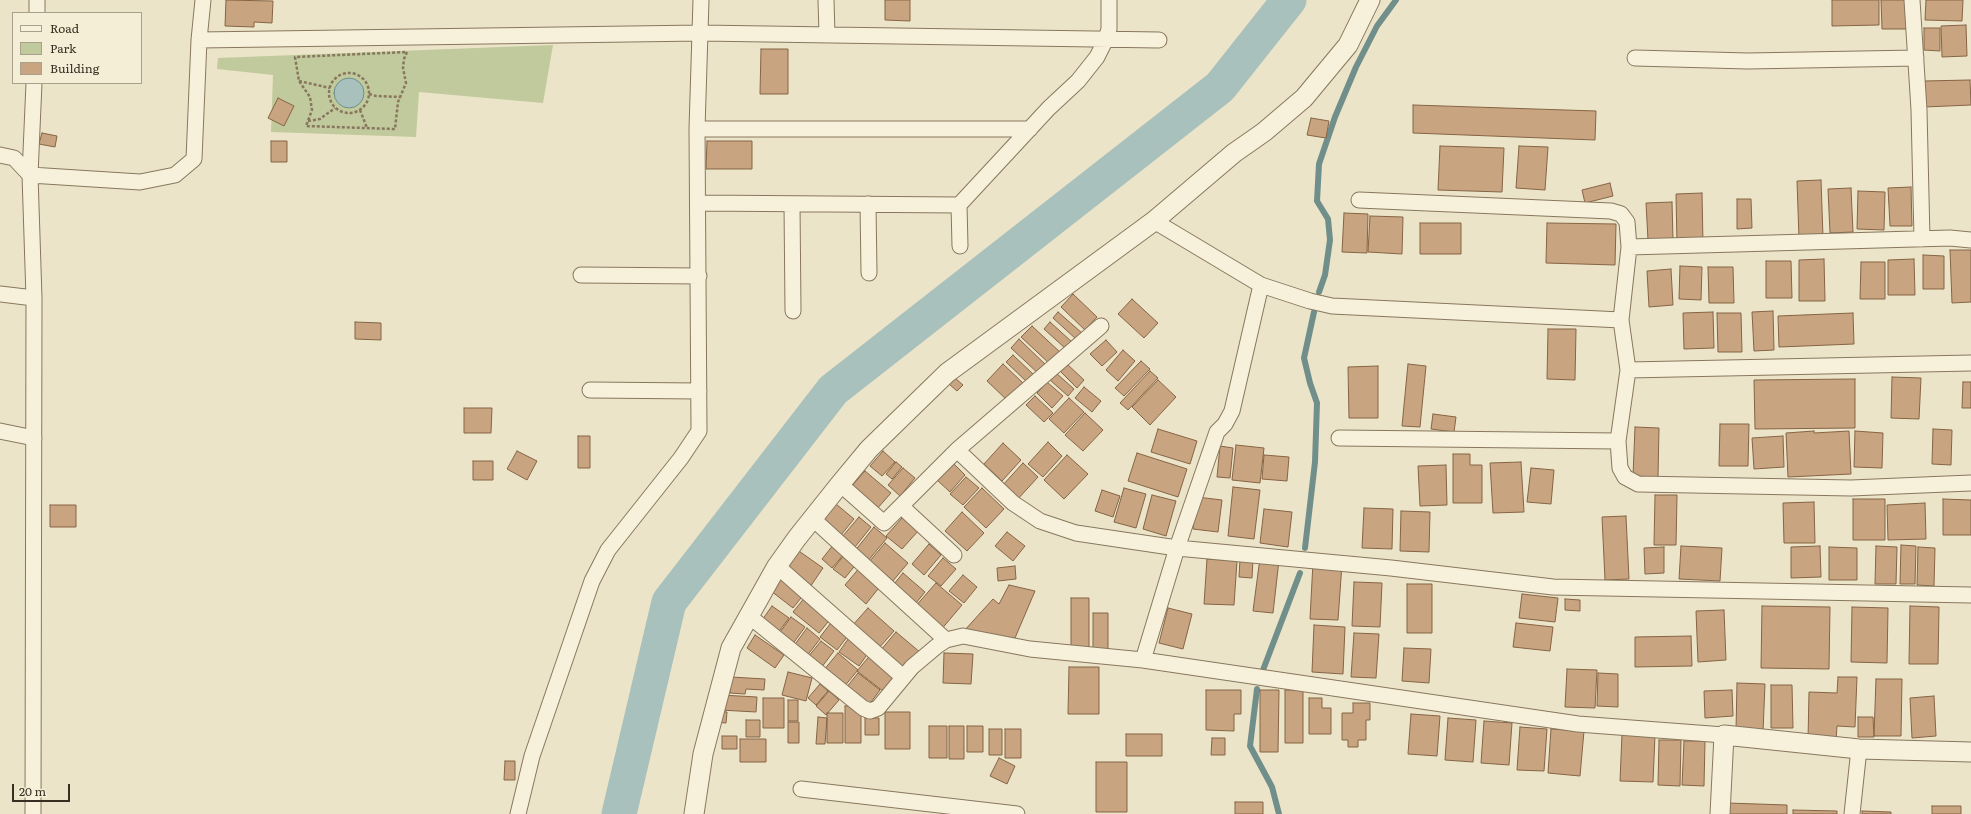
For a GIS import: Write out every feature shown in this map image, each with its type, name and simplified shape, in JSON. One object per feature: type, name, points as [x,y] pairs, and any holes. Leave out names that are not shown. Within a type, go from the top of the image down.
[{"type":"street","points":[[37,12],[38,0]]},
{"type":"street","points":[[0,155],[14,158],[30,175],[140,182],[175,175],[194,159],[199,40],[203,0]]},
{"type":"street","points":[[518,814],[532,756],[592,581],[608,550],[681,458],[699,431],[699,203],[697,129],[701,34],[700,0]]},
{"type":"street","points":[[826,0],[827,35]]},
{"type":"street","points":[[960,246],[959,204],[1049,108],[1078,81],[1097,57],[1109,29],[1109,0]]},
{"type":"street","points":[[694,814],[702,754],[732,648],[778,566],[812,518],[869,449],[947,373],[1154,221],[1234,153],[1264,132],[1304,98],[1348,45],[1370,0]]},
{"type":"street","points":[[1912,0],[1920,110],[1922,239]]},
{"type":"street","points":[[199,40],[701,34],[1159,40]]},
{"type":"street","points":[[1635,58],[1748,62],[1916,58]]},
{"type":"street","points":[[33,814],[34,298],[30,175],[34,84]]},
{"type":"street","points":[[697,129],[1030,129]]},
{"type":"street","points":[[1359,200],[1611,211],[1621,214],[1627,222],[1628,247],[1621,320],[1628,370],[1618,441],[1620,468],[1625,477],[1638,484],[1850,488],[1971,483]]},
{"type":"street","points":[[699,203],[959,204]]},
{"type":"street","points":[[792,204],[793,311]]},
{"type":"street","points":[[868,204],[869,273]]},
{"type":"street","points":[[1154,221],[1261,285],[1310,301],[1332,306],[1621,320]]},
{"type":"street","points":[[1628,247],[1922,239],[1971,240]]},
{"type":"street","points":[[581,275],[699,276]]},
{"type":"street","points":[[1143,660],[1177,548],[1217,432],[1225,424],[1232,411],[1261,285]]},
{"type":"street","points":[[0,294],[34,298]]},
{"type":"street","points":[[840,484],[884,523],[957,450],[1101,326]]},
{"type":"street","points":[[1628,370],[1971,363]]},
{"type":"street","points":[[590,390],[699,391]]},
{"type":"street","points":[[0,431],[34,438]]},
{"type":"street","points":[[1339,438],[1618,441]]},
{"type":"street","points":[[957,450],[1013,503],[1040,521],[1076,533],[1177,548],[1390,568],[1553,587],[1971,595]]},
{"type":"street","points":[[901,506],[954,556]]},
{"type":"street","points":[[812,518],[946,640]]},
{"type":"street","points":[[778,566],[903,677]]},
{"type":"street","points":[[749,616],[867,710],[878,708],[912,667],[946,640],[963,636],[1030,649],[1143,660],[1578,724],[1724,735],[1859,749],[1971,752]]},
{"type":"street","points":[[1720,814],[1724,735]]},
{"type":"street","points":[[1852,814],[1859,749]]},
{"type":"street","points":[[801,789],[1016,814]]},
{"type":"path","points":[[406,52],[403,68],[406,83],[396,110],[397,121],[395,129],[306,126],[312,110],[310,97],[298,81],[295,57],[406,52]]},
{"type":"path","points":[[352,74],[365,81],[369,94],[367,104],[360,110],[346,113],[335,108],[329,98],[330,88],[338,76],[352,74]]},
{"type":"path","points":[[298,81],[330,88]]},
{"type":"path","points":[[369,94],[376,96],[401,96]]},
{"type":"path","points":[[308,121],[320,118],[335,108]]},
{"type":"path","points":[[360,110],[367,128]]},
{"type":"green space","points":[[553,45],[543,103],[419,92],[416,137],[271,132],[273,75],[217,69],[218,58]]},
{"type":"water","points":[[349,78],[355,79],[363,87],[363,99],[355,107],[349,108],[343,107],[335,99],[334,93],[335,87],[343,79]]},
{"type":"building","points":[[226,0],[273,1],[272,23],[254,22],[254,27],[225,26]]},
{"type":"building","points":[[885,0],[910,0],[910,21],[885,20]]},
{"type":"building","points":[[1832,0],[1879,0],[1879,25],[1832,26]]},
{"type":"building","points":[[1881,0],[1909,0],[1910,29],[1882,29]]},
{"type":"building","points":[[1926,0],[1963,0],[1962,21],[1925,20]]},
{"type":"building","points":[[1966,25],[1967,56],[1942,57],[1941,26]]},
{"type":"building","points":[[1924,28],[1940,28],[1940,51],[1924,50]]},
{"type":"building","points":[[761,49],[788,49],[788,94],[760,94]]},
{"type":"building","points":[[1970,80],[1971,105],[1924,107],[1924,81]]},
{"type":"building","points":[[278,98],[294,106],[284,126],[268,118]]},
{"type":"building","points":[[1413,105],[1596,111],[1595,140],[1413,133]]},
{"type":"building","points":[[1311,118],[1329,121],[1326,138],[1307,135]]},
{"type":"building","points":[[42,133],[57,136],[55,147],[39,144]]},
{"type":"building","points":[[271,141],[287,141],[287,162],[271,162]]},
{"type":"building","points":[[707,141],[752,141],[752,169],[706,169]]},
{"type":"building","points":[[1440,146],[1504,148],[1502,192],[1438,190]]},
{"type":"building","points":[[1519,146],[1548,147],[1545,190],[1516,188]]},
{"type":"building","points":[[1821,180],[1823,237],[1799,238],[1797,181]]},
{"type":"building","points":[[1610,183],[1613,196],[1585,203],[1582,190]]},
{"type":"building","points":[[1911,187],[1912,226],[1890,226],[1888,188]]},
{"type":"building","points":[[1851,188],[1853,232],[1830,233],[1828,189]]},
{"type":"building","points":[[1858,191],[1885,192],[1884,230],[1857,229]]},
{"type":"building","points":[[1702,193],[1703,244],[1677,245],[1676,194]]},
{"type":"building","points":[[1737,199],[1751,199],[1752,228],[1737,229]]},
{"type":"building","points":[[1672,202],[1673,239],[1648,240],[1646,203]]},
{"type":"building","points":[[1344,213],[1368,214],[1367,253],[1342,252]]},
{"type":"building","points":[[1370,216],[1403,217],[1402,254],[1368,252]]},
{"type":"building","points":[[1420,223],[1461,223],[1461,254],[1420,254]]},
{"type":"building","points":[[1547,223],[1616,224],[1615,265],[1546,263]]},
{"type":"building","points":[[1950,250],[1971,250],[1971,302],[1952,303]]},
{"type":"building","points":[[1923,255],[1944,256],[1944,289],[1923,289]]},
{"type":"building","points":[[1824,259],[1825,301],[1799,301],[1799,260]]},
{"type":"building","points":[[1914,259],[1915,295],[1888,295],[1888,260]]},
{"type":"building","points":[[1766,261],[1791,261],[1792,298],[1766,298]]},
{"type":"building","points":[[1861,262],[1885,262],[1885,299],[1860,299]]},
{"type":"building","points":[[1680,266],[1702,267],[1701,300],[1679,299]]},
{"type":"building","points":[[1708,267],[1733,267],[1734,303],[1709,303]]},
{"type":"building","points":[[1671,269],[1673,305],[1649,307],[1647,271]]},
{"type":"building","points":[[1073,294],[1097,317],[1085,330],[1061,307]]},
{"type":"building","points":[[1132,299],[1158,323],[1144,338],[1118,314]]},
{"type":"building","points":[[1773,311],[1774,350],[1754,351],[1752,312]]},
{"type":"building","points":[[1058,312],[1082,333],[1076,339],[1053,318]]},
{"type":"building","points":[[1713,312],[1714,348],[1684,349],[1683,313]]},
{"type":"building","points":[[1717,313],[1741,313],[1742,352],[1718,352]]},
{"type":"building","points":[[1853,313],[1854,344],[1779,347],[1778,316]]},
{"type":"building","points":[[355,322],[381,323],[381,340],[355,339]]},
{"type":"building","points":[[1050,322],[1072,342],[1066,349],[1044,329]]},
{"type":"building","points":[[1032,326],[1062,354],[1051,365],[1021,337]]},
{"type":"building","points":[[1548,329],[1576,329],[1575,380],[1547,379]]},
{"type":"building","points":[[1019,339],[1048,367],[1040,375],[1011,348]]},
{"type":"building","points":[[1106,340],[1117,352],[1102,366],[1090,354]]},
{"type":"building","points":[[1123,350],[1135,361],[1118,381],[1106,370]]},
{"type":"building","points":[[1013,355],[1034,375],[1027,382],[1006,362]]},
{"type":"building","points":[[1141,361],[1150,369],[1124,396],[1115,388]]},
{"type":"building","points":[[1003,364],[1024,384],[1008,401],[987,381]]},
{"type":"building","points":[[1067,364],[1084,380],[1077,388],[1060,371]]},
{"type":"building","points":[[1408,364],[1426,366],[1420,427],[1402,426]]},
{"type":"building","points":[[1378,366],[1378,418],[1349,418],[1348,367]]},
{"type":"building","points":[[1150,371],[1158,378],[1128,410],[1120,403]]},
{"type":"building","points":[[1056,373],[1074,389],[1068,396],[1050,380]]},
{"type":"building","points":[[1892,377],[1921,378],[1919,419],[1891,418]]},
{"type":"building","points":[[955,378],[963,385],[957,391],[949,384]]},
{"type":"building","points":[[1855,379],[1855,428],[1755,429],[1754,380]]},
{"type":"building","points":[[1158,380],[1176,397],[1150,425],[1132,407]]},
{"type":"building","points":[[1047,382],[1063,396],[1052,408],[1037,393]]},
{"type":"building","points":[[1963,382],[1971,382],[1971,408],[1962,408]]},
{"type":"building","points":[[1084,387],[1101,401],[1092,412],[1075,398]]},
{"type":"building","points":[[1035,396],[1053,413],[1044,422],[1026,405]]},
{"type":"building","points":[[1069,398],[1084,412],[1064,433],[1049,419]]},
{"type":"building","points":[[464,408],[492,408],[491,433],[464,433]]},
{"type":"building","points":[[1085,413],[1103,430],[1083,451],[1065,435]]},
{"type":"building","points":[[1433,414],[1456,417],[1454,432],[1431,429]]},
{"type":"building","points":[[1720,424],[1749,424],[1748,466],[1719,466]]},
{"type":"building","points":[[1635,427],[1659,428],[1658,477],[1633,476]]},
{"type":"building","points":[[1158,429],[1197,441],[1190,464],[1151,452]]},
{"type":"building","points":[[1933,429],[1952,430],[1951,465],[1932,464]]},
{"type":"building","points":[[1814,431],[1814,433],[1849,431],[1851,474],[1788,477],[1786,433]]},
{"type":"building","points":[[1855,431],[1883,433],[1882,468],[1854,467]]},
{"type":"building","points":[[578,436],[590,436],[590,468],[578,468]]},
{"type":"building","points":[[1783,436],[1784,467],[1754,469],[1752,438]]},
{"type":"building","points":[[1048,442],[1062,456],[1043,477],[1028,464]]},
{"type":"building","points":[[1003,443],[1021,460],[1002,481],[984,464]]},
{"type":"building","points":[[1236,445],[1264,448],[1260,483],[1232,480]]},
{"type":"building","points":[[1220,446],[1233,448],[1230,478],[1217,477]]},
{"type":"building","points":[[517,451],[537,461],[527,480],[507,469]]},
{"type":"building","points":[[883,451],[895,462],[882,476],[870,466]]},
{"type":"building","points":[[1137,453],[1187,469],[1178,497],[1128,481]]},
{"type":"building","points":[[1453,454],[1470,454],[1470,465],[1482,465],[1482,503],[1453,503]]},
{"type":"building","points":[[1067,455],[1088,474],[1064,499],[1044,480]]},
{"type":"building","points":[[1264,455],[1289,457],[1287,481],[1262,479]]},
{"type":"building","points":[[473,461],[493,461],[493,480],[473,480]]},
{"type":"building","points":[[896,462],[902,467],[892,479],[886,474]]},
{"type":"building","points":[[952,462],[965,475],[950,492],[936,479]]},
{"type":"building","points":[[1521,462],[1524,512],[1493,513],[1490,463]]},
{"type":"building","points":[[1023,463],[1038,477],[1017,500],[1002,486]]},
{"type":"building","points":[[1446,465],[1447,505],[1420,506],[1418,466]]},
{"type":"building","points":[[903,468],[915,478],[900,496],[888,485]]},
{"type":"building","points":[[1531,468],[1554,470],[1551,504],[1527,502]]},
{"type":"building","points":[[865,471],[891,493],[876,510],[850,488]]},
{"type":"building","points":[[966,477],[979,488],[963,505],[950,494]]},
{"type":"building","points":[[1233,487],[1260,490],[1254,539],[1228,536]]},
{"type":"building","points":[[982,488],[1004,509],[986,528],[964,507]]},
{"type":"building","points":[[1124,488],[1146,494],[1136,528],[1114,522]]},
{"type":"building","points":[[1102,490],[1120,496],[1113,517],[1095,511]]},
{"type":"building","points":[[1152,495],[1176,501],[1166,536],[1143,529]]},
{"type":"building","points":[[1655,495],[1677,495],[1676,545],[1654,545]]},
{"type":"building","points":[[1197,497],[1222,500],[1218,532],[1193,529]]},
{"type":"building","points":[[1853,499],[1885,499],[1885,540],[1853,540]]},
{"type":"building","points":[[1943,499],[1971,500],[1971,535],[1943,535]]},
{"type":"building","points":[[1814,502],[1815,543],[1784,543],[1783,503]]},
{"type":"building","points":[[1925,503],[1926,539],[1888,540],[1887,505]]},
{"type":"building","points":[[836,504],[854,519],[841,535],[822,520]]},
{"type":"building","points":[[50,505],[76,505],[76,527],[50,527]]},
{"type":"building","points":[[1364,508],[1393,509],[1392,549],[1362,548]]},
{"type":"building","points":[[1264,509],[1292,512],[1288,547],[1260,543]]},
{"type":"building","points":[[1401,511],[1430,512],[1429,552],[1400,551]]},
{"type":"building","points":[[962,512],[984,533],[967,551],[945,531]]},
{"type":"building","points":[[1626,516],[1629,579],[1605,580],[1602,517]]},
{"type":"building","points":[[859,517],[871,527],[855,547],[842,537]]},
{"type":"building","points":[[903,517],[919,530],[902,549],[886,536]]},
{"type":"building","points":[[874,527],[887,538],[867,562],[854,552]]},
{"type":"building","points":[[1007,532],[1025,546],[1013,561],[995,546]]},
{"type":"building","points":[[885,543],[908,563],[892,582],[869,562]]},
{"type":"building","points":[[834,544],[845,553],[832,568],[822,559]]},
{"type":"building","points":[[929,544],[941,555],[924,575],[912,564]]},
{"type":"building","points":[[1901,545],[1916,546],[1915,584],[1900,584]]},
{"type":"building","points":[[1681,546],[1722,548],[1720,581],[1679,579]]},
{"type":"building","points":[[1820,546],[1821,577],[1791,578],[1791,547]]},
{"type":"building","points":[[1876,546],[1897,547],[1896,584],[1875,584]]},
{"type":"building","points":[[1664,547],[1664,573],[1645,574],[1644,548]]},
{"type":"building","points":[[1829,547],[1857,548],[1857,580],[1829,580]]},
{"type":"building","points":[[1918,547],[1935,548],[1934,586],[1917,585]]},
{"type":"building","points":[[796,549],[823,568],[810,587],[785,569]]},
{"type":"building","points":[[845,554],[857,563],[845,578],[833,569]]},
{"type":"building","points":[[943,558],[956,569],[941,586],[928,576]]},
{"type":"building","points":[[1260,558],[1279,560],[1273,613],[1253,611]]},
{"type":"building","points":[[1207,559],[1237,561],[1234,605],[1204,604]]},
{"type":"building","points":[[1240,559],[1253,559],[1252,578],[1239,577]]},
{"type":"building","points":[[1313,562],[1342,564],[1338,620],[1310,619]]},
{"type":"building","points":[[861,566],[882,584],[866,604],[845,585]]},
{"type":"building","points":[[1015,566],[1016,579],[998,581],[997,568]]},
{"type":"building","points":[[903,573],[925,592],[916,603],[894,584]]},
{"type":"building","points":[[963,575],[977,587],[964,603],[949,591]]},
{"type":"building","points":[[783,576],[805,593],[793,608],[771,591]]},
{"type":"building","points":[[1354,582],[1382,583],[1380,627],[1352,626]]},
{"type":"building","points":[[936,583],[962,605],[940,631],[914,608]]},
{"type":"building","points":[[1407,584],[1432,584],[1432,633],[1407,633]]},
{"type":"building","points":[[1009,585],[1035,591],[1015,638],[981,636],[963,632],[993,599],[999,604]]},
{"type":"building","points":[[1522,594],[1558,598],[1555,622],[1519,618]]},
{"type":"building","points":[[806,596],[832,617],[819,633],[793,612]]},
{"type":"building","points":[[1071,598],[1089,598],[1089,648],[1071,648]]},
{"type":"building","points":[[1565,599],[1580,600],[1580,611],[1565,610]]},
{"type":"building","points":[[772,606],[789,618],[777,634],[760,623]]},
{"type":"building","points":[[1762,606],[1830,607],[1829,669],[1761,668]]},
{"type":"building","points":[[1910,606],[1939,607],[1938,664],[1909,664]]},
{"type":"building","points":[[1852,607],[1888,608],[1887,663],[1851,662]]},
{"type":"building","points":[[868,608],[894,631],[878,649],[852,626]]},
{"type":"building","points":[[1168,608],[1192,614],[1183,649],[1159,643]]},
{"type":"building","points":[[1724,610],[1726,660],[1698,662],[1696,611]]},
{"type":"building","points":[[1093,613],[1108,613],[1108,649],[1093,649]]},
{"type":"building","points":[[791,617],[805,627],[792,645],[778,635]]},
{"type":"building","points":[[834,619],[851,632],[837,650],[820,637]]},
{"type":"building","points":[[1516,623],[1553,627],[1550,651],[1513,647]]},
{"type":"building","points":[[1314,625],[1345,627],[1343,674],[1312,672]]},
{"type":"building","points":[[807,628],[820,639],[806,657],[793,647]]},
{"type":"building","points":[[896,632],[921,653],[905,672],[880,651]]},
{"type":"building","points":[[1354,633],[1379,634],[1376,678],[1351,677]]},
{"type":"building","points":[[755,635],[784,655],[775,668],[747,648]]},
{"type":"building","points":[[851,635],[871,649],[859,666],[839,652]]},
{"type":"building","points":[[1691,636],[1692,666],[1635,667],[1635,637]]},
{"type":"building","points":[[821,641],[834,651],[821,668],[808,657]]},
{"type":"building","points":[[1404,648],[1431,649],[1429,683],[1402,681]]},
{"type":"building","points":[[838,653],[858,670],[843,688],[823,671]]},
{"type":"building","points":[[872,653],[902,677],[888,695],[857,671]]},
{"type":"building","points":[[944,653],[973,654],[971,684],[943,683]]},
{"type":"building","points":[[1069,667],[1099,667],[1099,714],[1068,714]]},
{"type":"building","points":[[1567,669],[1597,670],[1595,708],[1565,707]]},
{"type":"building","points":[[788,672],[812,678],[806,701],[782,695]]},
{"type":"building","points":[[858,673],[880,690],[868,706],[846,688]]},
{"type":"building","points":[[1598,673],[1618,674],[1618,707],[1597,706]]},
{"type":"building","points":[[731,677],[765,679],[764,690],[746,689],[745,694],[730,693]]},
{"type":"building","points":[[1838,677],[1857,677],[1855,727],[1837,726],[1836,741],[1808,740],[1809,692],[1837,693]]},
{"type":"building","points":[[1876,679],[1902,679],[1901,736],[1874,736]]},
{"type":"building","points":[[1737,683],[1765,684],[1763,732],[1736,731]]},
{"type":"building","points":[[820,684],[828,691],[816,705],[808,698]]},
{"type":"building","points":[[1771,685],[1792,685],[1793,728],[1771,728]]},
{"type":"building","points":[[1206,690],[1241,690],[1241,714],[1234,714],[1234,731],[1206,730]]},
{"type":"building","points":[[1260,690],[1279,690],[1278,752],[1260,752]]},
{"type":"building","points":[[1285,690],[1303,690],[1303,743],[1285,743]]},
{"type":"building","points":[[1732,690],[1733,716],[1705,718],[1704,691]]},
{"type":"building","points":[[829,691],[839,700],[826,715],[816,706]]},
{"type":"building","points":[[721,695],[757,697],[756,712],[720,710]]},
{"type":"building","points":[[1934,696],[1936,736],[1912,738],[1910,698]]},
{"type":"building","points":[[763,698],[784,698],[784,728],[763,728]]},
{"type":"building","points":[[1309,698],[1322,698],[1322,708],[1331,708],[1331,734],[1309,734]]},
{"type":"building","points":[[788,700],[798,700],[798,721],[788,721]]},
{"type":"building","points":[[1353,703],[1370,703],[1370,720],[1366,720],[1366,740],[1358,740],[1358,747],[1348,747],[1348,740],[1342,740],[1342,713],[1353,713]]},
{"type":"building","points":[[845,706],[861,706],[861,743],[845,743]]},
{"type":"building","points":[[715,711],[727,712],[726,723],[714,722]]},
{"type":"building","points":[[885,712],[910,712],[910,749],[885,749]]},
{"type":"building","points":[[827,713],[843,713],[843,743],[827,743]]},
{"type":"building","points":[[1411,714],[1440,716],[1437,756],[1408,754]]},
{"type":"building","points":[[818,717],[827,718],[825,744],[816,744]]},
{"type":"building","points":[[1858,717],[1873,717],[1874,737],[1858,737]]},
{"type":"building","points":[[865,718],[879,718],[879,735],[865,735]]},
{"type":"building","points":[[1448,718],[1476,720],[1473,762],[1445,760]]},
{"type":"building","points":[[746,720],[760,720],[760,737],[746,737]]},
{"type":"building","points":[[1484,721],[1512,723],[1509,765],[1481,763]]},
{"type":"building","points":[[788,722],[799,722],[799,743],[788,743]]},
{"type":"building","points":[[929,726],[947,726],[947,758],[929,758]]},
{"type":"building","points":[[949,726],[964,726],[964,759],[949,759]]},
{"type":"building","points":[[967,726],[983,726],[983,752],[967,752]]},
{"type":"building","points":[[1520,727],[1547,729],[1544,771],[1517,770]]},
{"type":"building","points":[[989,729],[1002,729],[1002,755],[989,755]]},
{"type":"building","points":[[1005,729],[1021,729],[1021,758],[1005,758]]},
{"type":"building","points":[[1551,729],[1584,731],[1580,776],[1548,773]]},
{"type":"building","points":[[1126,734],[1162,734],[1162,756],[1126,756]]},
{"type":"building","points":[[1622,734],[1655,735],[1653,782],[1620,781]]},
{"type":"building","points":[[722,736],[737,736],[737,749],[722,749]]},
{"type":"building","points":[[1212,738],[1225,738],[1225,755],[1211,755]]},
{"type":"building","points":[[740,739],[766,739],[766,762],[740,762]]},
{"type":"building","points":[[1659,740],[1681,740],[1680,786],[1658,785]]},
{"type":"building","points":[[1684,741],[1705,741],[1704,786],[1682,785]]},
{"type":"building","points":[[999,758],[1015,766],[1007,784],[990,776]]},
{"type":"building","points":[[505,761],[515,761],[515,780],[504,780]]},
{"type":"building","points":[[1096,762],[1127,762],[1127,812],[1096,812]]},
{"type":"building","points":[[1235,802],[1263,802],[1263,814],[1235,814]]},
{"type":"building","points":[[1727,803],[1787,805],[1787,814],[1727,814]]},
{"type":"building","points":[[1932,806],[1961,806],[1961,814],[1932,814]]},
{"type":"building","points":[[1793,810],[1837,811],[1837,814],[1793,814]]},
{"type":"building","points":[[1862,811],[1891,812],[1891,814],[1862,814]]},
{"type":"waterway","points":[[619,814],[669,602],[833,390],[1220,87],[1289,0]]},
{"type":"waterway","points":[[1319,292],[1325,275],[1330,240],[1328,219],[1317,201],[1319,164],[1335,117],[1356,67],[1377,26],[1396,0]]},
{"type":"waterway","points":[[1305,548],[1315,462],[1317,403],[1304,358],[1314,312]]},
{"type":"waterway","points":[[1263,670],[1300,573]]},
{"type":"waterway","points":[[1257,689],[1250,746],[1272,787],[1279,814]]}]
